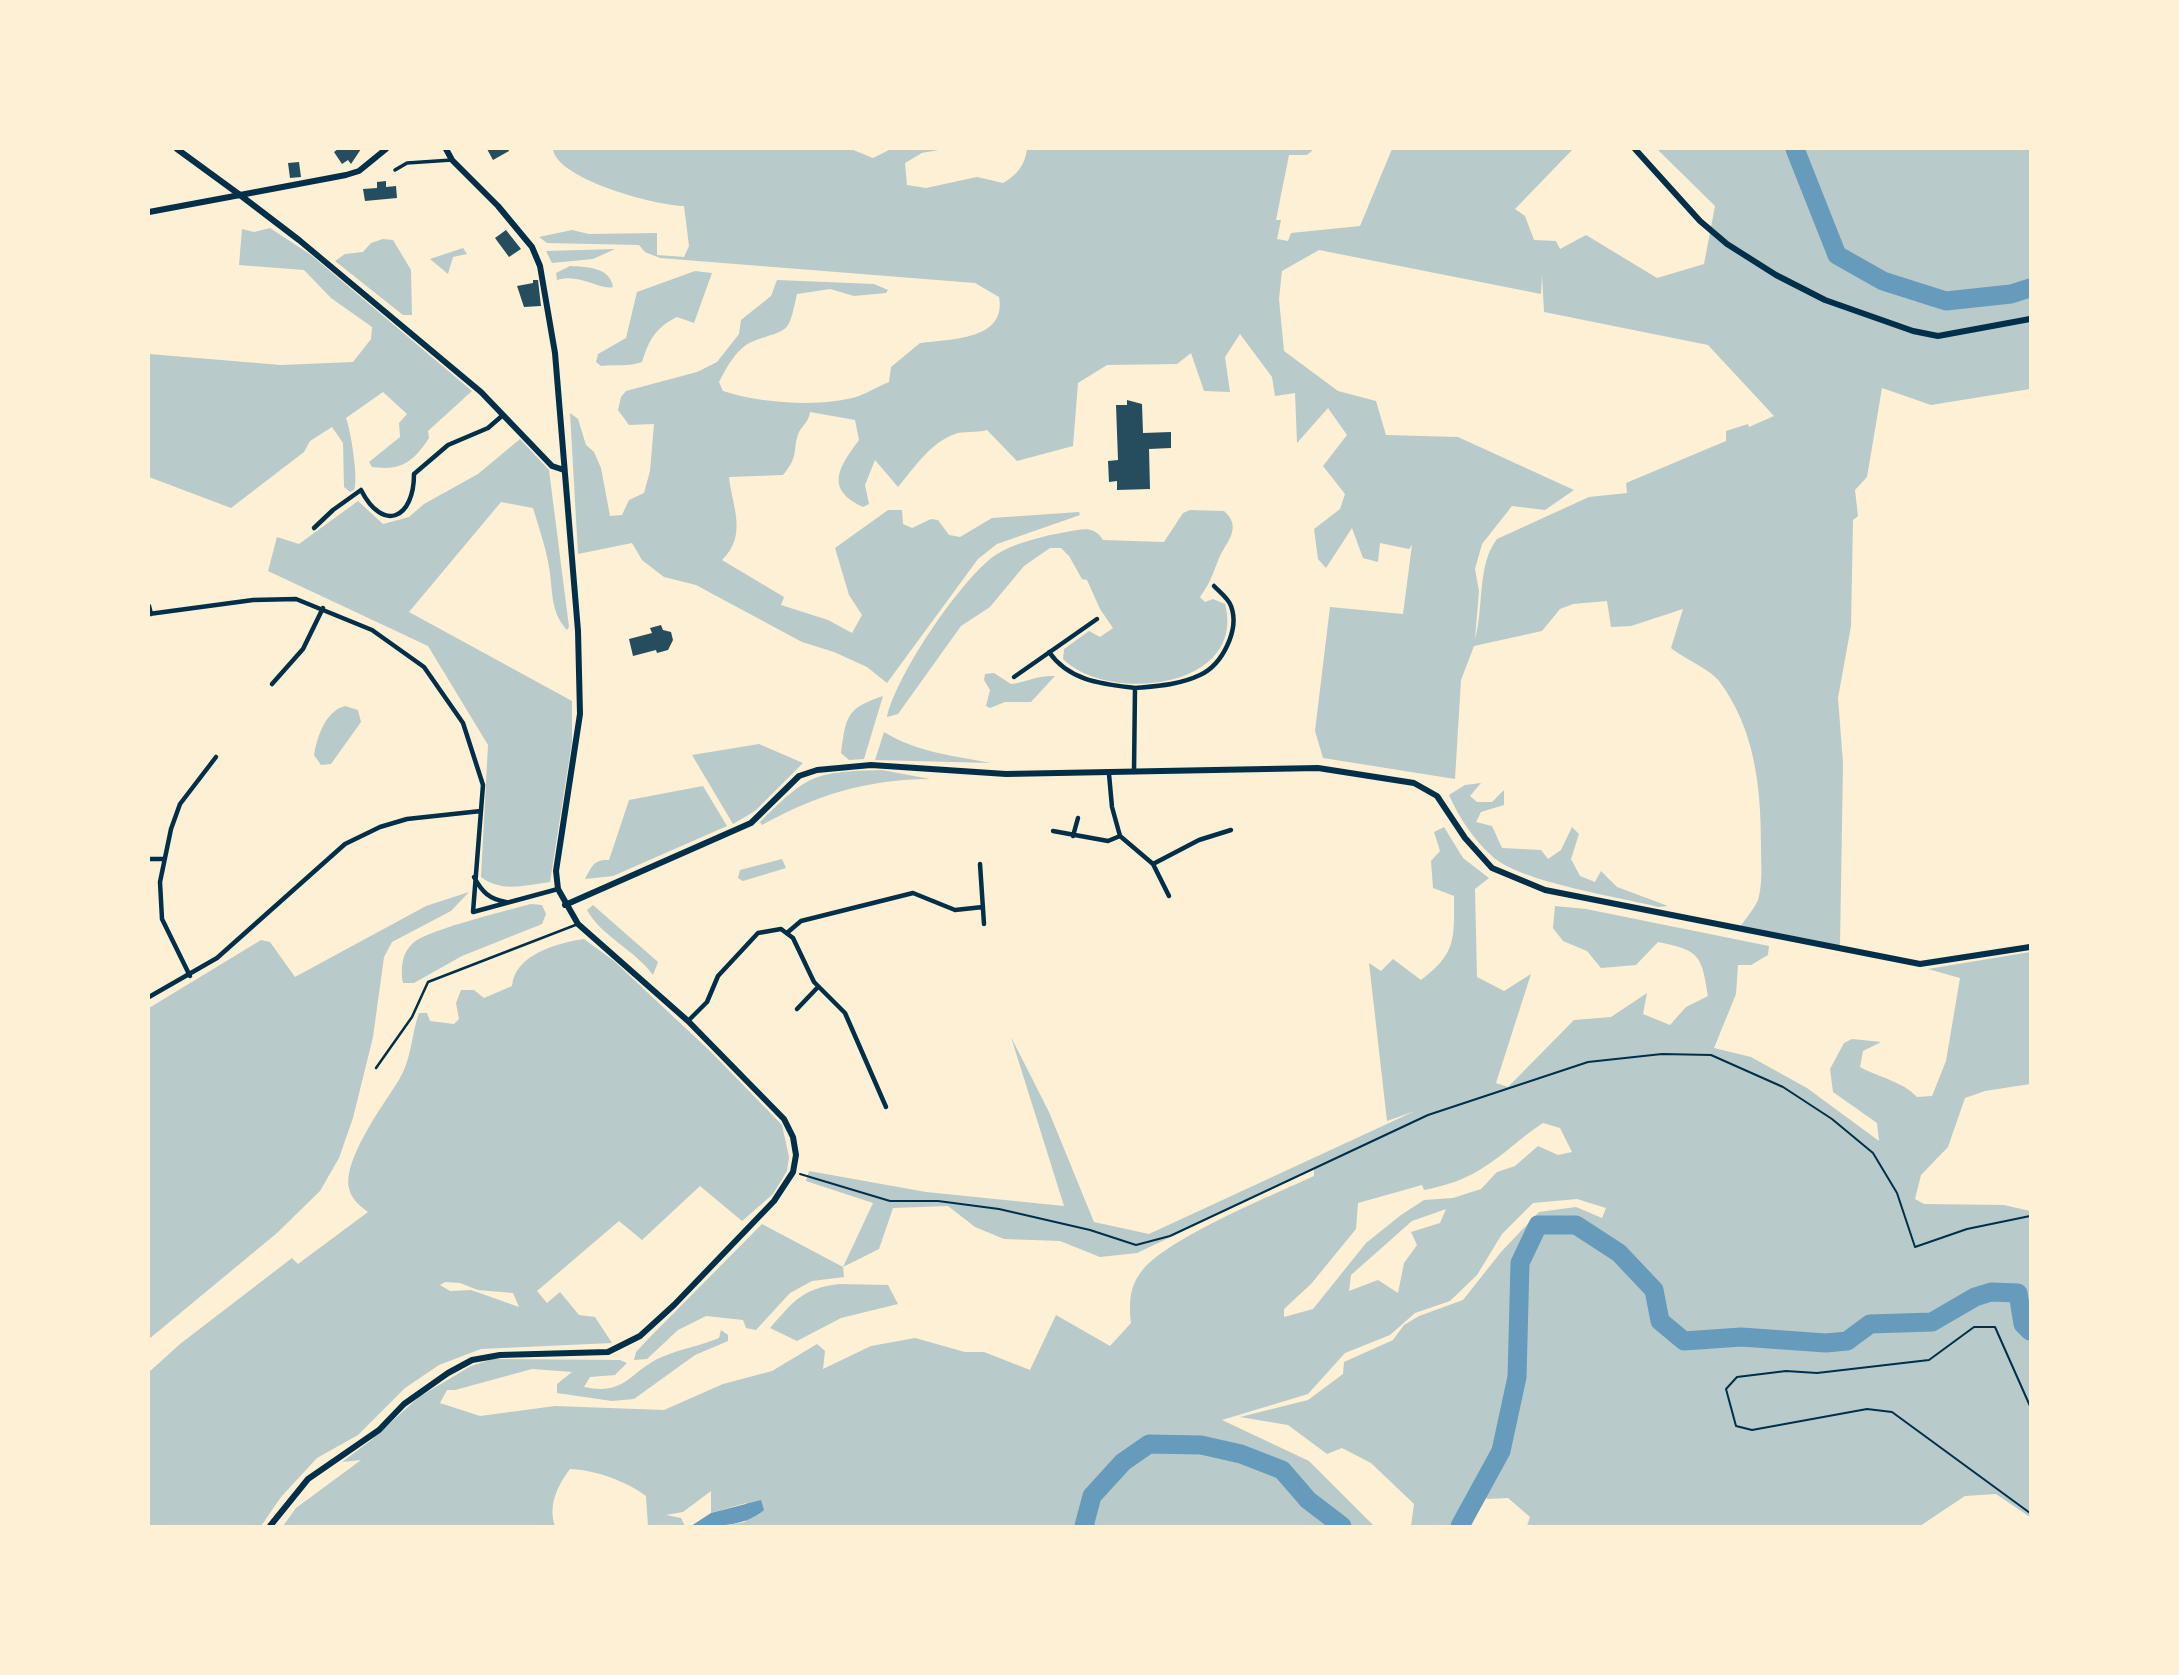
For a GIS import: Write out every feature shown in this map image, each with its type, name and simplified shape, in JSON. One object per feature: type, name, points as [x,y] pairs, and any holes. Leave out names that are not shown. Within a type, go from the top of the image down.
[{"type":"main road","points":[[177,149],[240,195],[441,358],[503,415],[552,467],[564,470]]},
{"type":"main road","points":[[149,212],[346,175],[359,171],[386,149]]},
{"type":"main road","points":[[270,1526],[308,1479],[379,1430],[419,1392],[460,1366],[472,1360],[500,1355],[608,1352],[640,1336],[674,1305],[774,1201],[793,1172],[796,1155],[793,1137],[784,1119],[688,1021],[578,924],[558,889],[556,871],[580,714],[578,631],[555,353],[540,266],[532,247],[498,206],[452,160],[446,149]]},
{"type":"main road","points":[[1635,149],[1700,221],[1727,244],[1776,275],[1825,300],[1913,331],[1938,336],[2030,319]]},
{"type":"main road","points":[[565,905],[751,823],[799,776],[817,770],[872,765],[1006,774],[1109,774],[1231,767],[1318,768],[1414,783],[1437,796],[1465,838],[1492,868],[1545,890],[1920,964],[2030,947]]},
{"type":"street","points":[[395,170],[407,163],[452,160]]},
{"type":"street","points":[[314,528],[362,490],[373,508],[381,513],[398,514],[411,502],[414,474],[448,445],[488,428],[503,415]]},
{"type":"street","points":[[1049,652],[1060,668],[1097,684],[1135,688],[1178,683],[1203,674],[1223,653],[1235,623],[1231,603],[1214,586]]},
{"type":"street","points":[[149,606],[150,614],[253,600],[296,599],[372,630],[400,647],[438,683],[463,723],[477,758],[484,785],[474,876],[473,912],[558,889]]},
{"type":"street","points":[[272,684],[303,649],[323,608]]},
{"type":"street","points":[[1014,677],[1097,619]]},
{"type":"street","points":[[1134,772],[1135,688]]},
{"type":"street","points":[[190,976],[167,932],[159,906],[164,859],[180,804],[215,757]]},
{"type":"street","points":[[1109,774],[1112,807],[1120,836],[1153,864],[1169,896]]},
{"type":"street","points":[[149,997],[190,976],[241,938],[317,866],[345,844],[380,827],[407,819],[481,811]]},
{"type":"street","points":[[1073,836],[1078,818]]},
{"type":"street","points":[[1153,864],[1199,840],[1231,830]]},
{"type":"street","points":[[1053,831],[1108,841],[1120,836]]},
{"type":"street","points":[[149,859],[164,859]]},
{"type":"street","points":[[980,864],[984,923]]},
{"type":"street","points":[[474,876],[481,890],[493,900],[508,902]]},
{"type":"street","points":[[788,932],[801,921],[913,893],[955,910],[983,907]]},
{"type":"street","points":[[688,1021],[707,1002],[718,976],[758,933],[773,928],[788,932],[807,972],[818,987],[845,1013],[886,1107]]},
{"type":"street","points":[[797,1009],[818,987]]},
{"type":"lane","points":[[376,1068],[412,1017],[428,982],[578,924]]},
{"type":"path","points":[[793,1172],[890,1201],[938,1201],[999,1209],[1090,1230],[1136,1245],[1170,1236],[1428,1115],[1548,1074],[1588,1062],[1623,1057],[1711,1055],[1783,1087],[1832,1119],[1872,1153],[1898,1193],[1916,1247],[1967,1229],[2030,1216]]},
{"type":"path","points":[[2030,1406],[1995,1327],[1974,1327],[1928,1360],[1817,1373],[1786,1371],[1737,1377],[1726,1389],[1736,1426],[1752,1430],[1867,1409],[1892,1412],[2030,1513]]},
{"type":"shaded area","points":[[553,149],[851,149],[873,158],[891,149],[944,149],[922,153],[905,163],[907,185],[926,188],[977,177],[1003,183],[1020,169],[1027,149],[1314,149],[1307,155],[1289,155],[1276,220],[1281,220],[1277,239],[1288,241],[1291,233],[1360,226],[1392,149],[1573,149],[1515,209],[1525,216],[1534,240],[1556,241],[1560,249],[1586,235],[1657,278],[1704,264],[1715,206],[1657,149],[2030,149],[2030,389],[1931,405],[1882,388],[1867,477],[1855,490],[1858,516],[1853,520],[1851,626],[1838,698],[1843,763],[1840,946],[1740,927],[1760,893],[1761,824],[1754,759],[1741,719],[1719,681],[1710,672],[1671,648],[1683,609],[1631,626],[1611,627],[1607,601],[1573,604],[1560,609],[1542,631],[1474,646],[1461,680],[1455,779],[1323,758],[1315,731],[1330,607],[1403,614],[1412,545],[1409,549],[1380,543],[1378,562],[1363,558],[1352,528],[1326,568],[1318,559],[1314,529],[1340,509],[1345,494],[1323,466],[1347,435],[1328,408],[1297,443],[1295,393],[1275,396],[1272,377],[1240,334],[1225,357],[1230,392],[1204,391],[1191,353],[1177,364],[1107,365],[1078,383],[1073,446],[1017,461],[987,430],[958,433],[930,449],[898,487],[875,460],[865,485],[869,504],[863,507],[843,493],[839,485],[841,468],[859,440],[855,420],[810,412],[799,432],[792,462],[783,475],[729,477],[736,530],[730,550],[722,560],[784,597],[781,605],[828,620],[852,633],[862,615],[849,595],[835,548],[888,510],[902,510],[903,524],[912,528],[931,519],[938,520],[949,535],[960,537],[992,518],[1079,512],[1080,515],[997,544],[978,559],[887,683],[867,667],[834,652],[802,642],[696,585],[664,577],[642,560],[632,543],[578,554],[570,413],[578,419],[586,445],[594,452],[601,468],[610,516],[622,515],[629,500],[644,493],[650,471],[654,424],[629,425],[618,410],[621,397],[626,391],[697,372],[717,362],[739,334],[741,320],[771,296],[777,280],[874,284],[888,290],[886,293],[854,296],[830,289],[797,294],[792,317],[786,328],[748,344],[733,358],[719,382],[723,391],[754,399],[809,403],[859,396],[889,382],[891,367],[920,343],[961,338],[986,329],[994,322],[999,311],[999,297],[975,283],[660,258],[645,252],[639,245],[547,243],[539,237],[572,230],[589,234],[657,233],[657,255],[684,257],[689,246],[684,206],[631,196],[610,189],[571,171],[558,160]],"holes":[[[1319,250],[1541,294],[1542,275],[1544,312],[1708,345],[1774,416],[1749,427],[1748,424],[1726,431],[1726,441],[1626,483],[1627,493],[1589,497],[1497,539],[1486,561],[1475,639],[1479,591],[1475,569],[1482,544],[1512,506],[1545,510],[1574,490],[1458,437],[1386,435],[1376,401],[1338,391],[1284,351],[1279,299],[1282,271]]]},
{"type":"shaded area","points":[[270,228],[311,255],[472,391],[428,431],[429,438],[412,459],[391,468],[372,467],[369,462],[400,437],[399,423],[407,414],[383,392],[346,418],[355,465],[354,490],[350,492],[344,487],[343,443],[332,427],[310,441],[304,452],[231,508],[149,477],[149,354],[281,365],[353,362],[371,339],[372,327],[331,298],[304,270],[239,265],[242,229],[254,232]]},
{"type":"shaded area","points":[[383,239],[393,240],[411,270],[412,315],[403,315],[335,261],[345,254],[363,252],[371,243]]},
{"type":"shaded area","points":[[463,248],[467,254],[453,257],[448,274],[430,259]]},
{"type":"shaded area","points":[[615,249],[593,259],[552,263],[546,251]]},
{"type":"shaded area","points":[[570,266],[597,269],[607,275],[613,287],[566,278],[557,280],[556,273]]},
{"type":"shaded area","points":[[695,271],[712,273],[694,323],[677,317],[663,326],[650,341],[642,362],[601,366],[596,362],[598,354],[626,338],[637,292]]},
{"type":"shaded area","points":[[520,439],[549,470],[569,627],[567,630],[555,608],[548,560],[533,508],[501,502],[409,612],[572,701],[572,742],[550,882],[514,887],[497,885],[481,877],[488,745],[428,646],[268,571],[277,537],[299,544],[358,501],[383,524],[409,517],[424,504],[478,474]]},
{"type":"shaded area","points":[[1190,510],[1224,511],[1233,528],[1210,581],[1200,597],[1205,602],[1213,599],[1225,604],[1226,633],[1215,655],[1195,671],[1169,680],[1140,684],[1110,681],[1084,673],[1063,659],[1064,649],[1089,631],[1100,637],[1113,628],[1100,609],[1087,580],[1082,579],[1069,556],[1061,548],[1050,548],[1024,566],[990,607],[961,626],[898,714],[887,717],[903,678],[931,630],[964,586],[994,556],[1029,541],[1082,529],[1096,532],[1103,540],[1164,542],[1183,513]]},
{"type":"shaded area","points":[[994,673],[1011,684],[1055,676],[1031,702],[1005,702],[990,708],[986,706],[990,690],[984,680],[985,674]]},
{"type":"shaded area","points":[[883,696],[864,759],[849,760],[841,753],[844,731],[850,716],[862,705]]},
{"type":"shaded area","points":[[345,706],[358,710],[361,722],[331,764],[321,765],[314,755],[320,733],[332,713]]},
{"type":"shaded area","points":[[884,732],[922,749],[991,763],[875,760]]},
{"type":"shaded area","points":[[759,744],[803,763],[755,811],[733,824],[692,755]]},
{"type":"shaded area","points":[[882,770],[930,779],[885,782],[843,791],[802,805],[762,825],[760,822],[790,794],[814,779],[841,772]]},
{"type":"shaded area","points":[[1481,783],[1470,796],[1477,802],[1492,802],[1504,790],[1504,805],[1481,812],[1476,822],[1492,826],[1502,848],[1541,850],[1548,859],[1561,850],[1572,827],[1579,834],[1571,859],[1580,876],[1595,882],[1601,871],[1617,887],[1668,906],[1659,907],[1547,881],[1507,866],[1493,857],[1473,836],[1449,795],[1465,785]]},
{"type":"shaded area","points":[[703,786],[727,826],[613,876],[585,879],[594,864],[609,860],[629,800]]},
{"type":"shaded area","points":[[1444,827],[1463,858],[1489,878],[1475,889],[1477,977],[1504,991],[1531,974],[1496,1083],[1508,1087],[1574,1020],[1611,1017],[1647,993],[1643,1014],[1670,1025],[1686,1007],[1708,996],[1703,971],[1696,957],[1672,945],[1658,942],[1636,965],[1601,968],[1587,951],[1563,941],[1553,928],[1555,906],[1586,909],[1769,946],[1768,955],[1751,965],[1738,965],[1736,994],[1714,1048],[1751,1057],[1807,1088],[1879,1141],[1877,1123],[1833,1092],[1830,1069],[1844,1043],[1852,1039],[1881,1042],[1863,1051],[1860,1067],[1898,1083],[1917,1097],[1932,1096],[1946,1061],[1960,978],[1928,969],[2030,952],[2030,1084],[1985,1091],[1965,1098],[1948,1147],[1921,1175],[1915,1199],[1924,1204],[2004,1205],[2030,1211],[2030,1517],[1996,1494],[1965,1496],[1920,1526],[1527,1526],[1530,1517],[1508,1498],[1488,1499],[1473,1492],[1451,1526],[1411,1526],[1414,1504],[1371,1463],[1342,1448],[1327,1454],[1288,1425],[1240,1417],[1308,1400],[1343,1374],[1344,1362],[1393,1340],[1404,1325],[1419,1316],[1463,1300],[1501,1252],[1539,1212],[1576,1207],[1602,1218],[1606,1208],[1577,1199],[1533,1203],[1502,1234],[1477,1275],[1450,1301],[1415,1313],[1390,1335],[1345,1353],[1308,1394],[1222,1420],[1309,1461],[1374,1526],[723,1526],[745,1522],[746,1503],[711,1513],[711,1491],[683,1512],[666,1515],[681,1518],[685,1526],[648,1526],[646,1496],[610,1477],[570,1469],[555,1496],[555,1526],[283,1526],[296,1508],[361,1460],[342,1462],[419,1397],[471,1366],[492,1359],[620,1360],[627,1363],[615,1375],[590,1377],[584,1387],[610,1388],[627,1381],[662,1357],[719,1338],[721,1330],[728,1335],[728,1341],[695,1355],[634,1399],[612,1401],[557,1393],[557,1384],[572,1372],[532,1369],[447,1390],[440,1403],[480,1416],[555,1406],[664,1410],[723,1384],[772,1371],[817,1344],[825,1351],[823,1369],[871,1346],[915,1338],[965,1352],[984,1352],[1030,1370],[1056,1315],[1110,1346],[1131,1323],[1130,1303],[1134,1284],[1154,1259],[1195,1232],[1314,1176],[1314,1169],[1137,1253],[1100,1257],[1060,1241],[1004,1239],[975,1227],[948,1206],[893,1208],[879,1249],[843,1267],[873,1203],[806,1181],[809,1171],[926,1192],[1064,1206],[1011,1037],[1049,1112],[1094,1222],[1149,1234],[1415,1111],[1387,1121],[1369,963],[1381,971],[1393,959],[1421,980],[1447,953],[1453,934],[1454,896],[1433,888],[1431,861],[1440,851],[1434,832]],"holes":[[[1543,1123],[1560,1128],[1572,1152],[1558,1155],[1538,1146],[1515,1166],[1497,1172],[1481,1189],[1453,1198],[1424,1200],[1366,1243],[1313,1309],[1284,1317],[1284,1309],[1311,1284],[1356,1229],[1358,1203],[1422,1185],[1424,1190],[1461,1179],[1489,1164]],[[1446,1209],[1440,1223],[1411,1232],[1417,1245],[1404,1263],[1398,1293],[1378,1280],[1349,1291],[1351,1275],[1412,1221]]]},
{"type":"shaded area","points":[[782,859],[786,868],[743,881],[738,878],[740,870]]},
{"type":"shaded area","points":[[469,892],[451,911],[392,942],[384,957],[373,1037],[353,1118],[339,1158],[320,1191],[277,1233],[149,1339],[149,1008],[261,940],[270,942],[295,977],[426,906]]},
{"type":"shaded area","points":[[531,904],[542,905],[546,914],[542,924],[462,956],[414,983],[403,983],[404,956],[409,947],[421,938]]},
{"type":"shaded area","points":[[593,905],[658,962],[653,975],[593,919],[587,910]]},
{"type":"shaded area","points":[[584,939],[614,961],[711,1052],[782,1125],[789,1157],[787,1171],[773,1194],[742,1221],[700,1186],[642,1240],[619,1221],[537,1291],[547,1303],[560,1292],[579,1315],[595,1317],[612,1343],[481,1349],[439,1365],[405,1388],[358,1435],[317,1458],[281,1497],[261,1526],[149,1526],[149,1372],[180,1344],[292,1258],[298,1264],[368,1212],[356,1202],[350,1192],[352,1162],[366,1132],[403,1072],[419,1013],[427,1013],[430,1021],[454,1024],[459,1019],[456,1003],[461,990],[474,990],[484,998],[512,986],[515,975],[529,958],[551,947]],"holes":[[[445,1282],[460,1283],[478,1290],[513,1293],[519,1307],[471,1290],[450,1291],[440,1285]]]},
{"type":"shaded area","points":[[762,1224],[843,1267],[844,1277],[812,1281],[790,1293],[756,1330],[746,1328],[743,1320],[706,1316],[678,1330],[647,1359],[634,1360],[636,1352],[651,1336]]},
{"type":"shaded area","points":[[840,1284],[888,1285],[898,1304],[841,1318],[797,1341],[770,1328],[799,1298],[816,1289]]},
{"type":"water","points":[[761,1500],[764,1510],[748,1520],[691,1526],[711,1513]]},
{"type":"building","points":[[338,149],[361,149],[351,164],[348,160],[342,164],[334,152]]},
{"type":"building","points":[[487,149],[508,149],[509,151],[493,160]]},
{"type":"building","points":[[299,162],[301,177],[290,178],[288,163]]},
{"type":"building","points":[[386,181],[386,187],[396,186],[397,198],[365,201],[363,189],[377,188],[377,182]]},
{"type":"building","points":[[506,230],[521,249],[509,257],[495,238]]},
{"type":"building","points":[[533,280],[538,280],[541,306],[524,307],[517,286],[533,283]]},
{"type":"building","points":[[1127,400],[1142,404],[1143,433],[1171,432],[1171,448],[1149,449],[1150,489],[1117,490],[1117,481],[1109,482],[1108,461],[1118,460],[1116,405],[1127,405]]},
{"type":"building","points":[[661,625],[663,630],[671,632],[673,640],[668,650],[633,656],[629,639],[652,633],[650,628]]},
{"type":"waterway","points":[[1795,149],[1837,255],[1883,281],[1946,301],[2011,294],[2030,288]]},
{"type":"waterway","points":[[1460,1526],[1501,1451],[1517,1377],[1520,1263],[1538,1225],[1576,1225],[1619,1253],[1654,1290],[1660,1321],[1684,1341],[1741,1337],[1826,1343],[1847,1341],[1870,1324],[1932,1322],[1975,1297],[1991,1292],[2018,1293],[2023,1324],[2030,1331]]},
{"type":"waterway","points":[[1084,1526],[1092,1496],[1123,1462],[1149,1444],[1201,1445],[1241,1454],[1282,1470],[1308,1500],[1342,1526]]}]
